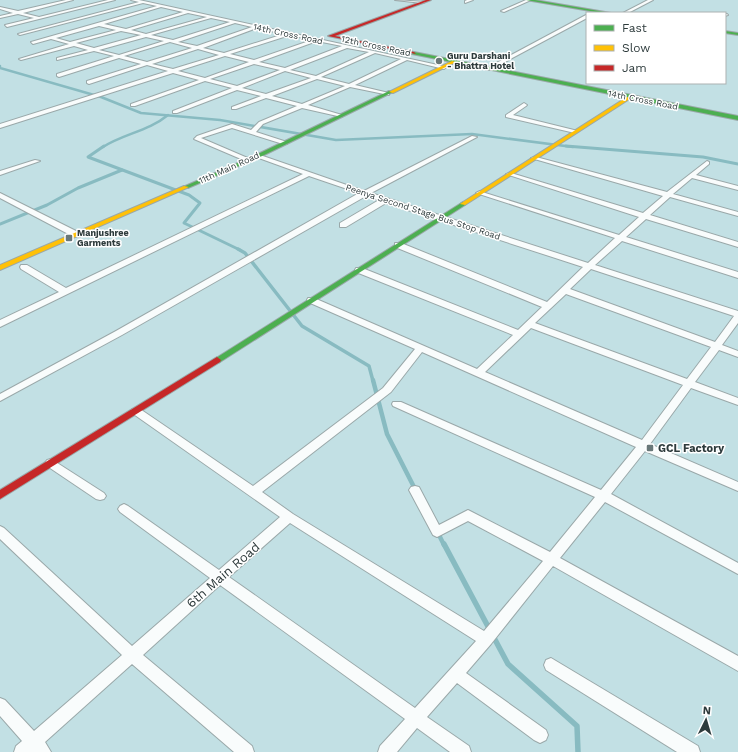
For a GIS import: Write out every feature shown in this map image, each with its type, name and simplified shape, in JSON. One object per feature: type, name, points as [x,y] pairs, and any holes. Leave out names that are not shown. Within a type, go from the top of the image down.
[{"type":"street","points":[[0,17],[72,0]]},
{"type":"street","points":[[6,26],[113,0]]},
{"type":"street","points":[[397,0],[426,1]]},
{"type":"street","points":[[504,11],[529,0],[595,12]]},
{"type":"street","points":[[627,12],[651,0]]},
{"type":"street","points":[[20,34],[61,24],[138,1]]},
{"type":"street","name":"14th Cross Road","points":[[138,1],[317,40],[350,44],[374,52],[444,67]]},
{"type":"street","name":"12th Cross Road","points":[[426,1],[330,36],[350,44],[454,62]]},
{"type":"street","points":[[33,42],[161,6]]},
{"type":"street","points":[[1,9],[81,29]]},
{"type":"street","points":[[21,59],[188,12]]},
{"type":"street","points":[[59,60],[213,17]]},
{"type":"street","points":[[488,69],[586,17]]},
{"type":"street","points":[[59,75],[235,22]]},
{"type":"street","points":[[96,24],[147,35],[348,86],[387,94]]},
{"type":"street","points":[[89,82],[197,48],[257,27]]},
{"type":"street","points":[[726,32],[738,34]]},
{"type":"street","points":[[0,126],[289,34]]},
{"type":"street","points":[[161,39],[175,35]]},
{"type":"street","points":[[51,38],[340,116]]},
{"type":"street","points":[[133,105],[317,40]]},
{"type":"street","points":[[175,112],[350,44]]},
{"type":"street","points":[[234,108],[315,78],[374,52]]},
{"type":"street","points":[[253,132],[261,123],[348,86],[406,59]]},
{"type":"street","name":"14th Cross Road","points":[[454,62],[629,98],[738,118]]},
{"type":"street","name":"11th Main Road","points":[[0,268],[172,192],[258,156],[454,62]]},
{"type":"street","points":[[0,495],[284,318],[629,98]]},
{"type":"street","points":[[524,105],[508,116],[575,132]]},
{"type":"street","points":[[248,160],[197,139],[232,126],[285,143]]},
{"type":"street","points":[[0,398],[119,333],[365,193],[474,136]]},
{"type":"street","name":"Peenya Second Stage Bus Stop Road","points":[[258,156],[385,200],[738,314]]},
{"type":"street","points":[[534,158],[738,214]]},
{"type":"street","points":[[0,173],[37,161]]},
{"type":"street","points":[[478,374],[588,266],[707,162]]},
{"type":"street","points":[[0,324],[308,174]]},
{"type":"street","points":[[509,174],[738,245]]},
{"type":"street","points":[[691,176],[738,188]]},
{"type":"street","points":[[480,192],[738,275]]},
{"type":"street","points":[[0,195],[77,235]]},
{"type":"street","points":[[344,225],[385,200]]},
{"type":"street","points":[[398,245],[548,306]]},
{"type":"street","points":[[24,267],[66,292]]},
{"type":"street","points":[[359,270],[519,334]]},
{"type":"street","points":[[564,290],[738,354]]},
{"type":"street","points":[[311,300],[738,487]]},
{"type":"street","points":[[386,752],[486,640],[644,445],[738,318]]},
{"type":"street","points":[[529,324],[738,402]]},
{"type":"street","points":[[254,492],[387,390],[421,348]]},
{"type":"street","points":[[397,404],[602,495],[738,569]]},
{"type":"street","points":[[136,411],[289,517],[486,640]]},
{"type":"street","points":[[51,463],[100,496]]},
{"type":"street","points":[[415,490],[437,532],[468,515],[551,559],[738,664]]},
{"type":"street","points":[[124,509],[463,752]]},
{"type":"street","name":"6th Main Road","points":[[22,752],[39,747],[132,655],[289,517]]},
{"type":"street","points":[[0,531],[132,655],[246,752]]},
{"type":"street","points":[[551,665],[692,752]]},
{"type":"street","points":[[456,674],[540,735]]},
{"type":"street","points":[[0,705],[39,747]]},
{"type":"shaded area","points":[[0,0],[738,0],[738,752],[0,752]]},
{"type":"waterway","points":[[0,66],[0,68],[101,97],[141,113],[168,115]]},
{"type":"waterway","points":[[103,147],[153,125],[168,115]]},
{"type":"waterway","points":[[168,115],[220,120],[336,140],[472,134],[573,147]]},
{"type":"waterway","points":[[104,146],[88,157],[189,195],[200,203],[184,223],[238,249]]},
{"type":"waterway","points":[[566,146],[703,157],[738,164]]},
{"type":"waterway","points":[[0,224],[47,205],[78,188],[122,170]]},
{"type":"waterway","points":[[238,249],[245,253],[302,326],[369,366],[373,381]]},
{"type":"waterway","points":[[373,380],[387,434],[416,491]]},
{"type":"waterway","points":[[437,531],[444,545]]},
{"type":"waterway","points":[[444,544],[508,664],[577,726],[578,752]]},
{"type":"traffic: fast","points":[[528,0],[603,12]]},
{"type":"traffic: fast","points":[[726,32],[738,34]]},
{"type":"traffic: fast","points":[[414,53],[738,118]]},
{"type":"traffic: fast","points":[[186,187],[258,156],[391,92]]},
{"type":"traffic: fast","points":[[217,360],[463,204]]},
{"type":"traffic: slow","points":[[391,92],[454,62]]},
{"type":"traffic: slow","points":[[463,204],[629,98]]},
{"type":"traffic: slow","points":[[0,268],[186,187]]},
{"type":"traffic: jam","points":[[414,53],[330,36],[429,0]]},
{"type":"traffic: jam","points":[[0,495],[217,360]]},
{"type":"place","name":"Guru Darshani - Bhattra Hotel","points":[[439,61]]},
{"type":"place","name":"Manjushree Garments","points":[[69,238]]},
{"type":"place","name":"GCL Factory","points":[[650,448]]}]
